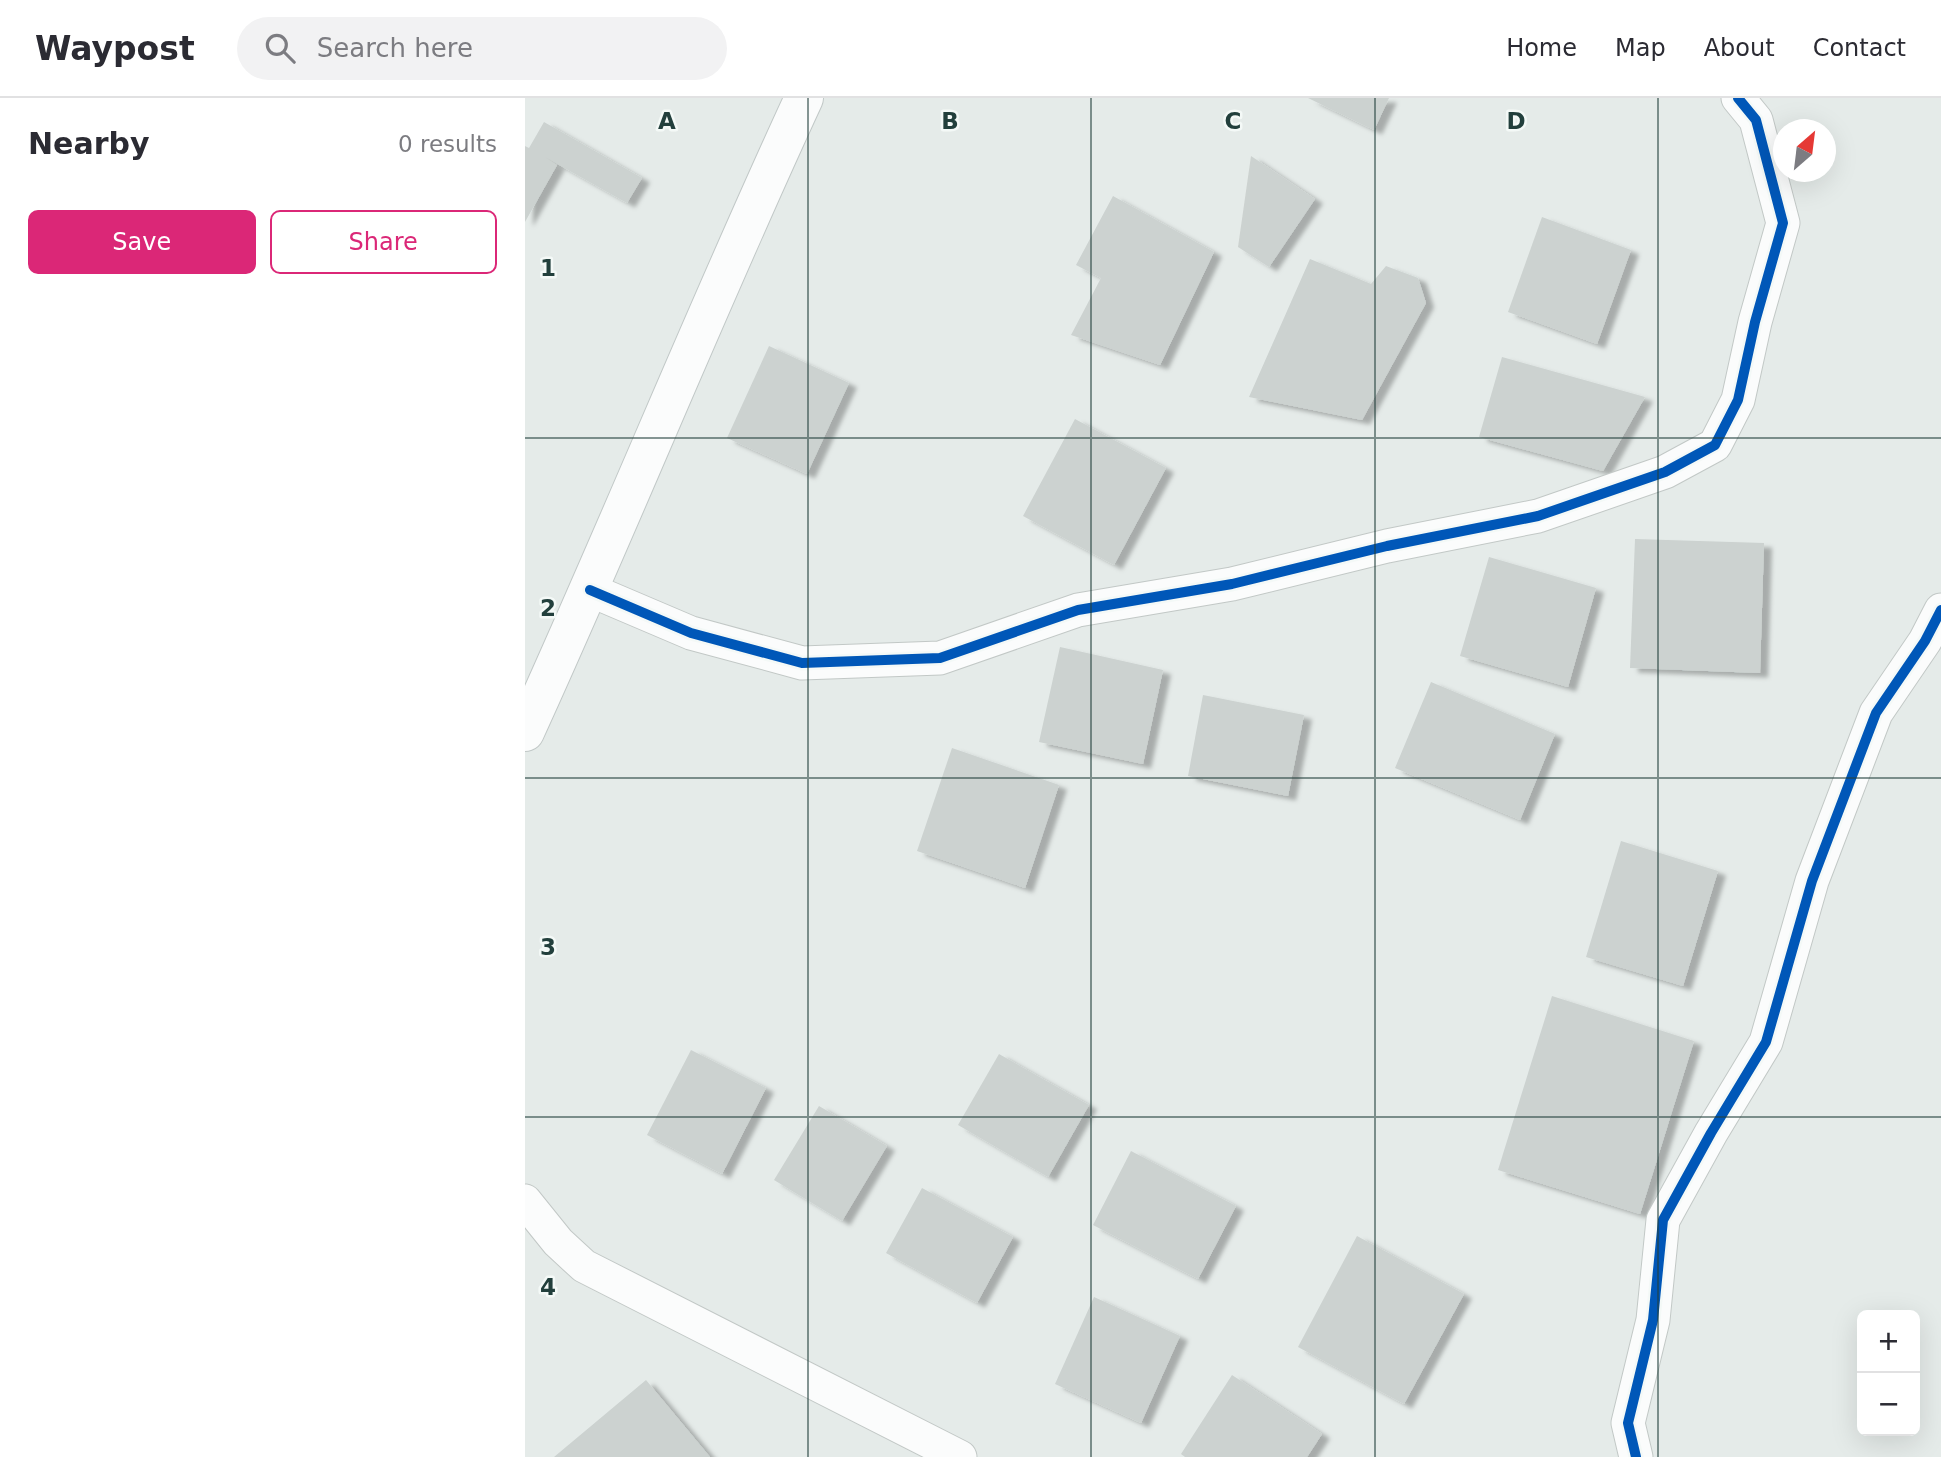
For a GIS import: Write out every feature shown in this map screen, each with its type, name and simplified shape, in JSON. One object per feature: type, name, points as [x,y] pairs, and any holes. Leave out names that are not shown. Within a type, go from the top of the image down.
[{"type":"street","points":[[525,732],[590,590],[761,191],[804,98]]},
{"type":"street","points":[[590,590],[691,633],[802,663],[940,658],[1078,610],[1232,584],[1387,546],[1538,516],[1665,472],[1715,445],[1738,400],[1755,323],[1783,223],[1756,120],[1738,98]]},
{"type":"street","points":[[1636,1457],[1628,1423],[1653,1320],[1663,1220],[1766,1042],[1812,881],[1876,713],[1925,640],[1941,610]]},
{"type":"street","points":[[525,1201],[558,1242],[584,1266],[960,1457]]},
{"type":"building","points":[[1308,98],[1389,98],[1374,130]]},
{"type":"building","points":[[544,122],[642,178],[627,203],[545,157],[557,165],[525,222],[525,146],[529,148]]},
{"type":"building","points":[[1251,156],[1315,199],[1269,267],[1238,247]]},
{"type":"building","points":[[1113,196],[1214,252],[1160,365],[1071,335],[1101,278],[1076,265]]},
{"type":"building","points":[[1542,217],[1631,250],[1597,344],[1508,312]]},
{"type":"building","points":[[1310,259],[1371,284],[1386,266],[1418,278],[1426,303],[1362,420],[1249,397]]},
{"type":"building","points":[[769,346],[849,383],[807,474],[727,438]]},
{"type":"building","points":[[1502,357],[1645,397],[1603,471],[1479,437]]},
{"type":"building","points":[[1075,419],[1166,468],[1114,565],[1023,516]]},
{"type":"building","points":[[1635,539],[1764,543],[1760,673],[1630,668]]},
{"type":"building","points":[[1489,557],[1596,588],[1568,687],[1460,656]]},
{"type":"building","points":[[1060,647],[1163,670],[1143,764],[1039,742]]},
{"type":"building","points":[[1431,682],[1555,734],[1520,820],[1395,768]]},
{"type":"building","points":[[1203,695],[1304,715],[1288,796],[1188,776]]},
{"type":"building","points":[[952,748],[1059,785],[1025,888],[917,851]]},
{"type":"building","points":[[1621,841],[1718,871],[1683,986],[1586,957]]},
{"type":"building","points":[[1552,996],[1694,1041],[1640,1214],[1498,1170]]},
{"type":"building","points":[[691,1050],[766,1088],[722,1174],[647,1135]]},
{"type":"building","points":[[999,1054],[1089,1105],[1048,1177],[958,1125]]},
{"type":"building","points":[[819,1106],[887,1146],[842,1221],[774,1180]]},
{"type":"building","points":[[1131,1151],[1236,1206],[1198,1279],[1093,1225]]},
{"type":"building","points":[[922,1188],[1013,1237],[977,1303],[886,1253]]},
{"type":"building","points":[[1357,1236],[1464,1294],[1404,1404],[1298,1347]]},
{"type":"building","points":[[1094,1297],[1180,1336],[1141,1423],[1055,1384]]},
{"type":"building","points":[[1232,1375],[1322,1434],[1307,1457],[1185,1457],[1181,1454]]},
{"type":"building","points":[[646,1380],[710,1457],[554,1457]]},
{"type":"cycle path","points":[[590,590],[691,633],[802,663],[940,658],[1078,610],[1232,584],[1387,546],[1538,516],[1665,472],[1715,445],[1738,400],[1755,322],[1783,223],[1756,120],[1738,98]]},
{"type":"cycle path","points":[[1636,1457],[1628,1423],[1653,1320],[1663,1220],[1766,1042],[1812,881],[1876,713],[1925,641],[1941,610]]}]
